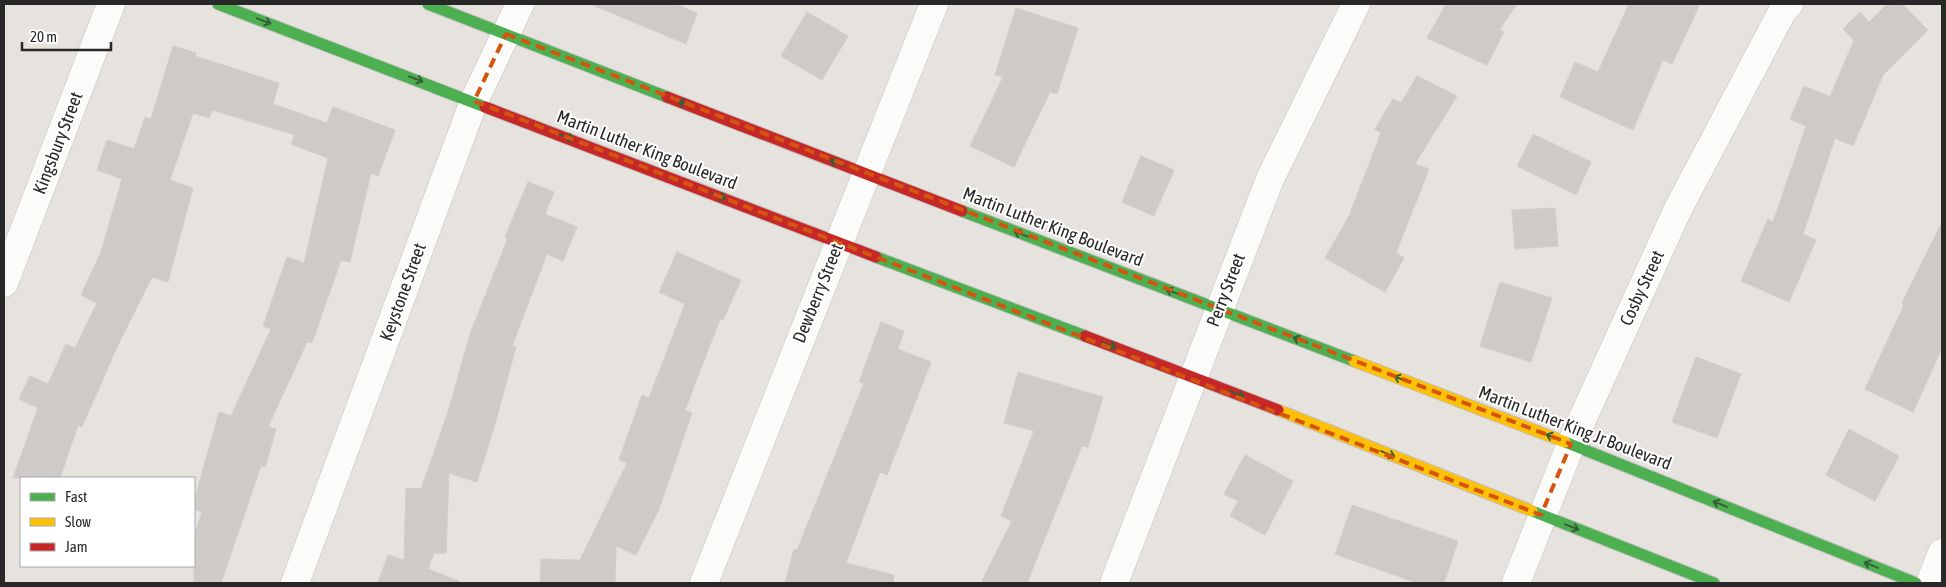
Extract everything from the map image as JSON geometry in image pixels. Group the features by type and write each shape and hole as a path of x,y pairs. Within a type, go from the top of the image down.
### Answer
{"main road":[{"name":"Martin Luther King Boulevard","path":"218,4 1192,376"},
{"name":"Martin Luther King Boulevard","path":"428,4 867,175 1219,309"},
{"name":"Martin Luther King Jr Boulevard","path":"1219,309 1570,444 1916,583"},
{"path":"1192,376 1714,583"}],"street":[{"name":"Kingsbury Street","path":"4,283 111,4"},
{"name":"Keystone Street","path":"295,583 474,101 520,4"},
{"name":"Dewberry Street","path":"704,583 934,4"},
{"name":"Perry Street","path":"1114,583 1192,376 1270,179 1356,4"},
{"name":"Cosby Street","path":"1516,583 1570,444 1678,209 1782,12 1789,4"},
{"path":"1930,583 1942,553"}],"highlighted area":[{"path":"506,34 1571,444 1541,515 474,101"}],"building":[{"path":"590,4 675,4 697,13 686,44"},
{"path":"1446,4 1517,4 1499,30 1504,32 1487,65 1427,38"},
{"path":"1629,4 1700,4 1672,64 1663,60 1633,130 1560,97 1575,62 1598,72"},
{"path":"1887,4 1902,4 1928,30 1883,75 1853,146 1835,138 1803,234 1816,240 1789,302 1741,281 1768,219 1773,222 1806,126 1790,119 1804,86 1830,97 1854,40 1843,29 1860,12 1869,22"},
{"path":"1016,8 1078,28 1057,94 1050,92 1014,167 970,146 1003,77 995,75"},
{"path":"807,12 848,36 822,80 781,56"},
{"path":"173,46 196,53 195,56 279,83 273,104 327,123 333,107 395,130 378,176 371,173 350,262 341,260 312,343 307,342 268,427 276,429 265,467 261,466 221,583 194,583 195,533 202,512 195,509 195,498 219,412 231,416 271,329 263,326 287,257 304,263 328,158 291,144 295,135 212,110 209,118 193,113 170,180 193,188 168,282 152,277 117,347 82,427 78,425 60,477 13,478 38,408 19,399 30,376 48,384 66,344 75,348 97,303 81,295 101,252 122,179 97,170 107,140 134,149 145,117 151,119"},
{"path":"1417,76 1457,96 1415,164 1429,169 1396,253 1404,258 1385,292 1325,258 1349,216 1381,133 1375,129 1393,99 1401,103"},
{"path":"1533,134 1591,162 1576,195 1517,166"},
{"path":"1141,156 1174,170 1154,216 1122,202"},
{"path":"528,182 554,192 545,214 577,227 563,261 547,254 512,346 516,347 477,482 449,473 446,553 434,553 428,569 459,581 458,583 378,583 388,555 404,560 406,488 421,489 449,409 470,334 508,238 505,237"},
{"path":"1555,208 1558,246 1515,249 1512,210"},
{"path":"1942,222 1942,348 1913,412 1865,389 1904,305 1902,303"},
{"path":"677,252 741,280 723,320 720,319 685,410 692,413 659,509 636,555 616,546 615,583 540,583 541,559 580,560 627,463 619,460 642,395 649,398 685,304 659,292"},
{"path":"1500,282 1552,298 1531,362 1480,346"},
{"path":"881,322 904,331 898,349 931,362 887,475 880,472 846,563 894,575 893,583 785,583 794,549 797,550 864,383 859,382"},
{"path":"1696,357 1741,374 1717,438 1672,422"},
{"path":"1018,372 1103,397 1088,447 1082,446 1027,583 981,583 1012,521 1001,516 1034,431 1004,423"},
{"path":"1849,429 1899,456 1875,501 1826,475"},
{"path":"1245,455 1293,481 1265,535 1230,516 1238,501 1224,494"},
{"path":"1352,505 1458,541 1444,583 1417,583 1335,554"}],"traffic: fast":[{"path":"218,4 485,107"},
{"path":"428,4 667,97"},
{"path":"962,211 1354,361"},
{"path":"876,257 1085,336"},
{"path":"1565,442 1916,583"},
{"path":"1532,511 1714,583"}],"traffic: slow":[{"path":"1354,361 1565,442"},
{"path":"1278,410 1532,511"}],"traffic: jam":[{"path":"667,97 962,211"},
{"path":"485,107 876,257"},
{"path":"1085,336 1278,410"}]}
